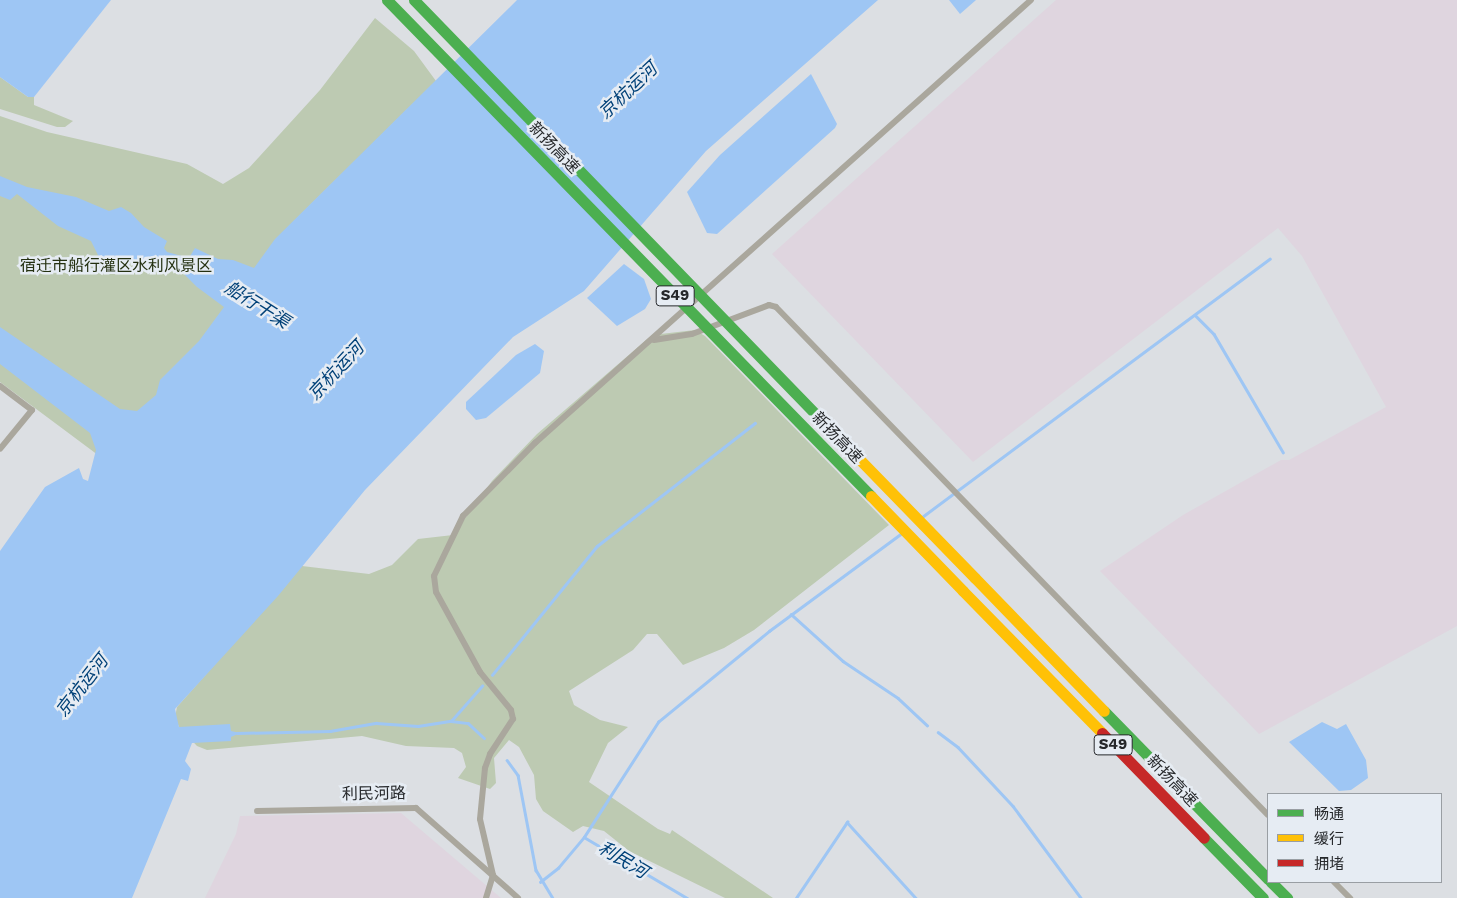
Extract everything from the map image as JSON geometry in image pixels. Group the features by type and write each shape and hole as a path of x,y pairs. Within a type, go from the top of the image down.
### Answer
{"highway":[{"name":"新扬高速","path":"388,0 1263,898"},
{"name":"新扬高速","path":"414,0 1267,878"},
{"path":"1272,883 1287,898"}],"street":[{"path":"486,898 493,876 480,819 482,792 490,754 513,719 511,710 480,672 436,592 434,576 454,530 470,506 535,443 654,340 1032,0"},
{"path":"654,340 692,334 768,305 776,307 938,478 1267,814"},
{"path":"0,386 32,410 1,447"},
{"name":"利民河路","path":"257,811 410,806 422,811 518,898"},
{"path":"1335,883 1350,898"}],"shaded area":[{"path":"1056,0 1457,0 1457,626 1259,734 1100,571 1183,515 1281,460 1289,460 1386,407 1302,256 1278,228 973,462 772,254"},
{"path":"401,813 501,898 205,898 236,834 240,816"}],"green space":[{"name":"宿迁市船行灌区水利风景区","path":"375,18 414,51 436,81 293,222 110,464 0,382 0,116 47,132 187,164 223,184 249,168 320,90"},
{"path":"0,77 28,97 34,97 34,105 73,121 65,127 57,127 0,109"},
{"path":"695,330 705,336 889,525 754,630 724,648 683,665 657,634 647,634 633,650 569,691 574,705 600,720 628,727 608,743 589,782 658,829 670,834 672,830 773,898 725,898 629,851 604,831 583,826 573,832 543,811 536,799 534,775 519,747 509,740 494,758 496,783 490,789 458,778 466,767 462,753 454,748 406,746 362,736 207,750 197,746 179,727 175,717 177,707 302,566 369,574 392,565 418,539 453,535 492,481 537,434 652,335"}],"water":[{"path":"0,0 111,0 34,97 28,97 0,77"},
{"path":"517,0 878,0 706,151 584,291 513,337 365,490 278,596 175,709 179,727 230,724 231,731 240,733 231,737 231,741 192,743 185,761 191,769 188,781 181,779 132,898 0,898 0,551 45,487 79,468 83,479 88,481 96,450 90,433 0,364 0,327 120,409 137,411 156,395 160,380 199,341 224,307 197,287 183,273 185,269 163,259 154,267 123,256 108,259 99,257 91,241 58,226 17,194 10,200 0,196 0,176 27,187 76,197 109,211 121,207 131,213 144,227 167,241 164,248 167,252 189,258 195,248 218,259 233,260 254,268 275,239"},
{"path":"949,0 976,0 960,14"},
{"path":"811,74 837,124 835,128 717,234 707,233 687,192 720,155"},
{"path":"624,264 644,279 651,299 645,309 617,326 587,298"},
{"path":"535,344 544,351 540,373 486,418 476,420 466,409 466,402 516,355"},
{"path":"1322,722 1337,729 1346,724 1366,760 1368,778 1351,790 1339,791 1289,742"}],"waterway":[{"path":"922,517 1270,259"},
{"path":"1195,315 1214,334 1283,452"},
{"path":"492,675 597,546 755,423"},
{"path":"540,882 558,868 584,837 658,722 769,631 902,533"},
{"path":"791,614 843,661 898,698 927,725"},
{"path":"451,721 482,686"},
{"path":"237,733 330,731 376,723 418,726 451,721 468,723 484,738"},
{"path":"938,732 958,747 1013,806 1081,898"},
{"path":"507,760 518,775 536,870 553,898"},
{"path":"796,898 847,822 916,898"},
{"name":"利民河","path":"584,837 687,898"}],"traffic: fast":[{"path":"387,0 871,496"},
{"path":"414,0 831,430"},
{"path":"1104,711 1267,878"},
{"path":"1204,838 1263,898"},
{"path":"1272,883 1287,898"}],"traffic: slow":[{"path":"831,430 975,578"},
{"path":"871,496 963,591"},
{"path":"975,578 1104,711"},
{"path":"963,591 1102,733"}],"traffic: jam":[{"path":"1102,733 1204,838"}],"water label":[{"name":"京杭运河","path":"628,91"},
{"name":"船行干渠","path":"257,305"},
{"name":"京杭运河","path":"336,371"},
{"name":"京杭运河","path":"82,686"}]}
